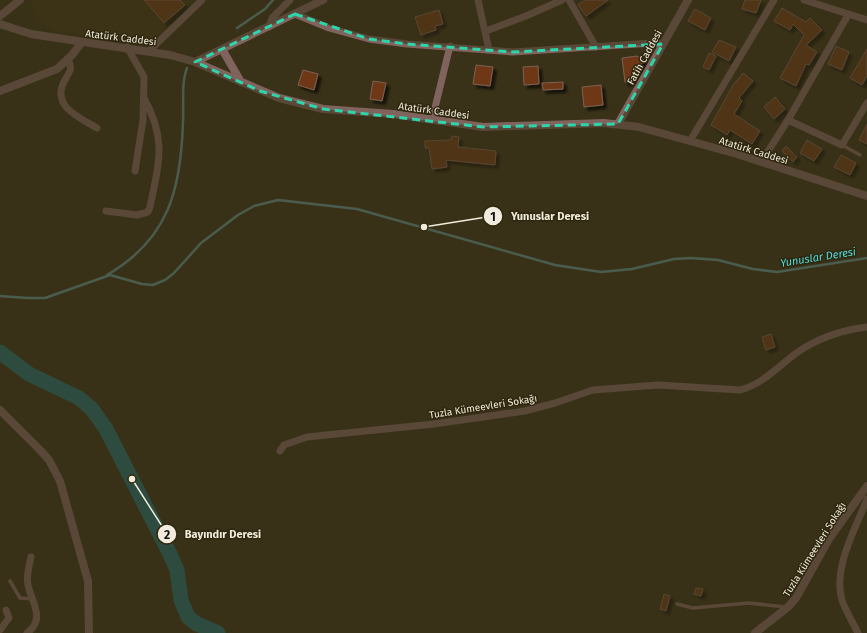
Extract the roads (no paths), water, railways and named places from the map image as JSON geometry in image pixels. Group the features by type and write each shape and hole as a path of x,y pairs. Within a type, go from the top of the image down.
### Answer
{"street":[{"path":"0,16 20,0"},
{"path":"149,51 202,0"},
{"path":"269,27 272,18 290,0"},
{"path":"195,62 323,0"},
{"path":"478,0 490,50"},
{"path":"486,30 526,16 562,0"},
{"path":"569,0 596,47"},
{"name":"Fatih Caddesi","path":"618,124 688,0"},
{"path":"690,141 774,0"},
{"path":"804,0 867,20"},
{"path":"295,14 329,28 369,39 490,50 527,52 648,43 663,44"},
{"path":"761,162 788,120 848,15"},
{"name":"Atatürk Caddesi","path":"0,24 31,34 149,51 195,62 279,98 323,109 379,113 483,127 618,124 639,127 761,162 867,196"},
{"path":"0,91 57,68 68,59 82,42"},
{"path":"432,120 450,46"},
{"path":"127,48 144,77 143,120 135,171"},
{"path":"222,49 242,82"},
{"path":"68,59 71,68 61,87 60,98 66,107 74,114 97,128"},
{"path":"106,211 137,215 148,212 150,207 160,152 156,122 144,98"},
{"path":"788,120 842,145 867,103"},
{"name":"Tuzla Kümeevleri Sokağı","path":"280,451 284,445 307,437 434,424 525,412 593,390 658,385 740,390 749,388 796,353 826,336 867,327"},
{"path":"0,410 49,460 60,481 88,581 89,633"},
{"name":"Tuzla Kümeevleri Sokağı","path":"755,633 788,607 802,588 829,539 867,486"},
{"path":"858,633 842,602 841,587 847,546 867,499"},
{"path":"27,633 37,622 37,611 27,576 32,557"},
{"path":"0,630 9,618 6,610"}],"lane":[{"path":"842,145 860,155"},
{"path":"10,581 20,598 33,600"},
{"path":"677,604 693,608 749,603 788,607"}],"waterway":[{"path":"237,28 265,9 273,0"},
{"path":"107,275 128,261 145,245 158,228 168,210 179,169 182,146 183,87 187,68"},
{"name":"Yunuslar Deresi","path":"0,296 45,298 110,275 142,284 153,285 165,280 174,273 201,243 238,215 254,206 278,200 357,209 555,265 601,272 632,269 674,259 691,258 718,260 753,269 777,272 867,258"},
{"path":"0,352 29,374 79,398 92,409 106,429 170,554 177,570 181,600 188,617 197,624 218,633"}],"place":[{"name":"Yunuslar Deresi","path":"424,227"},
{"name":"Bayındır Deresi","path":"132,479"}]}
